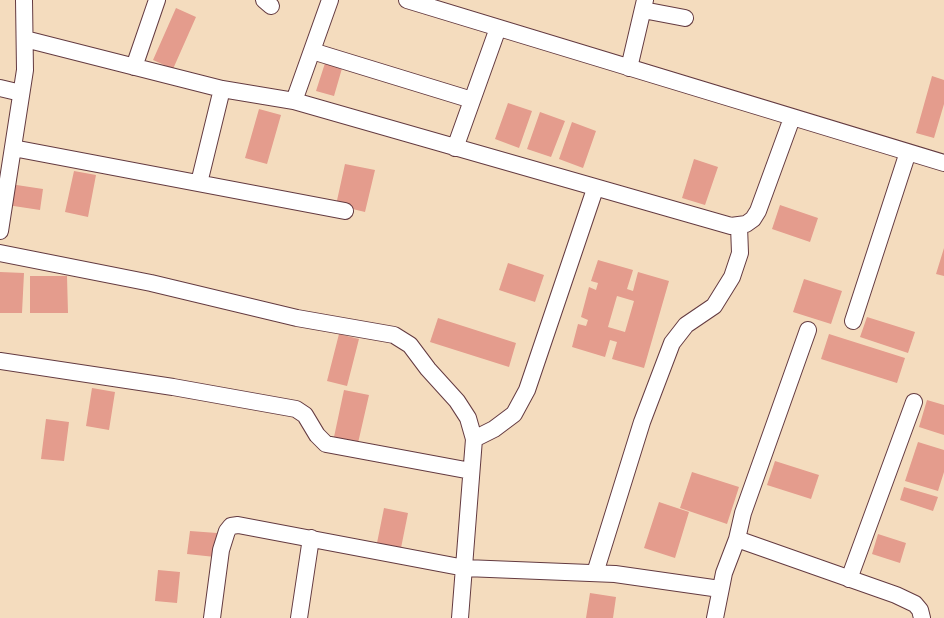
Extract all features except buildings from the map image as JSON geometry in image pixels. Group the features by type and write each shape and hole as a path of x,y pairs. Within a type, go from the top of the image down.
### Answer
{"street":[{"path":"0,230 25,70 24,0"},
{"path":"134,67 157,0"},
{"path":"294,100 330,0"},
{"path":"407,0 944,163"},
{"path":"629,68 644,5 685,18"},
{"path":"455,148 498,28"},
{"path":"25,39 222,89 294,100 595,189 731,226 746,224 753,220 758,211 792,118"},
{"path":"312,50 472,100"},
{"path":"0,88 21,94"},
{"path":"199,183 222,89"},
{"path":"13,148 345,211"},
{"path":"853,321 908,152"},
{"path":"474,439 494,429 514,414 527,390 595,189"},
{"path":"595,573 642,422 672,343 686,325 714,306 732,278 740,253 738,226"},
{"path":"0,253 151,283 297,318 394,335 410,345 428,370 457,401 468,418 474,439 460,618"},
{"path":"715,618 720,589 743,513 808,330"},
{"path":"0,361 173,387 296,409 305,415 317,435 326,444 471,471"},
{"path":"849,579 914,402"},
{"path":"212,618 221,550 227,531 231,526 248,526 465,568 615,574 720,589"},
{"path":"299,618 311,538"},
{"path":"736,539 896,594 915,604 920,610 922,618"}]}
